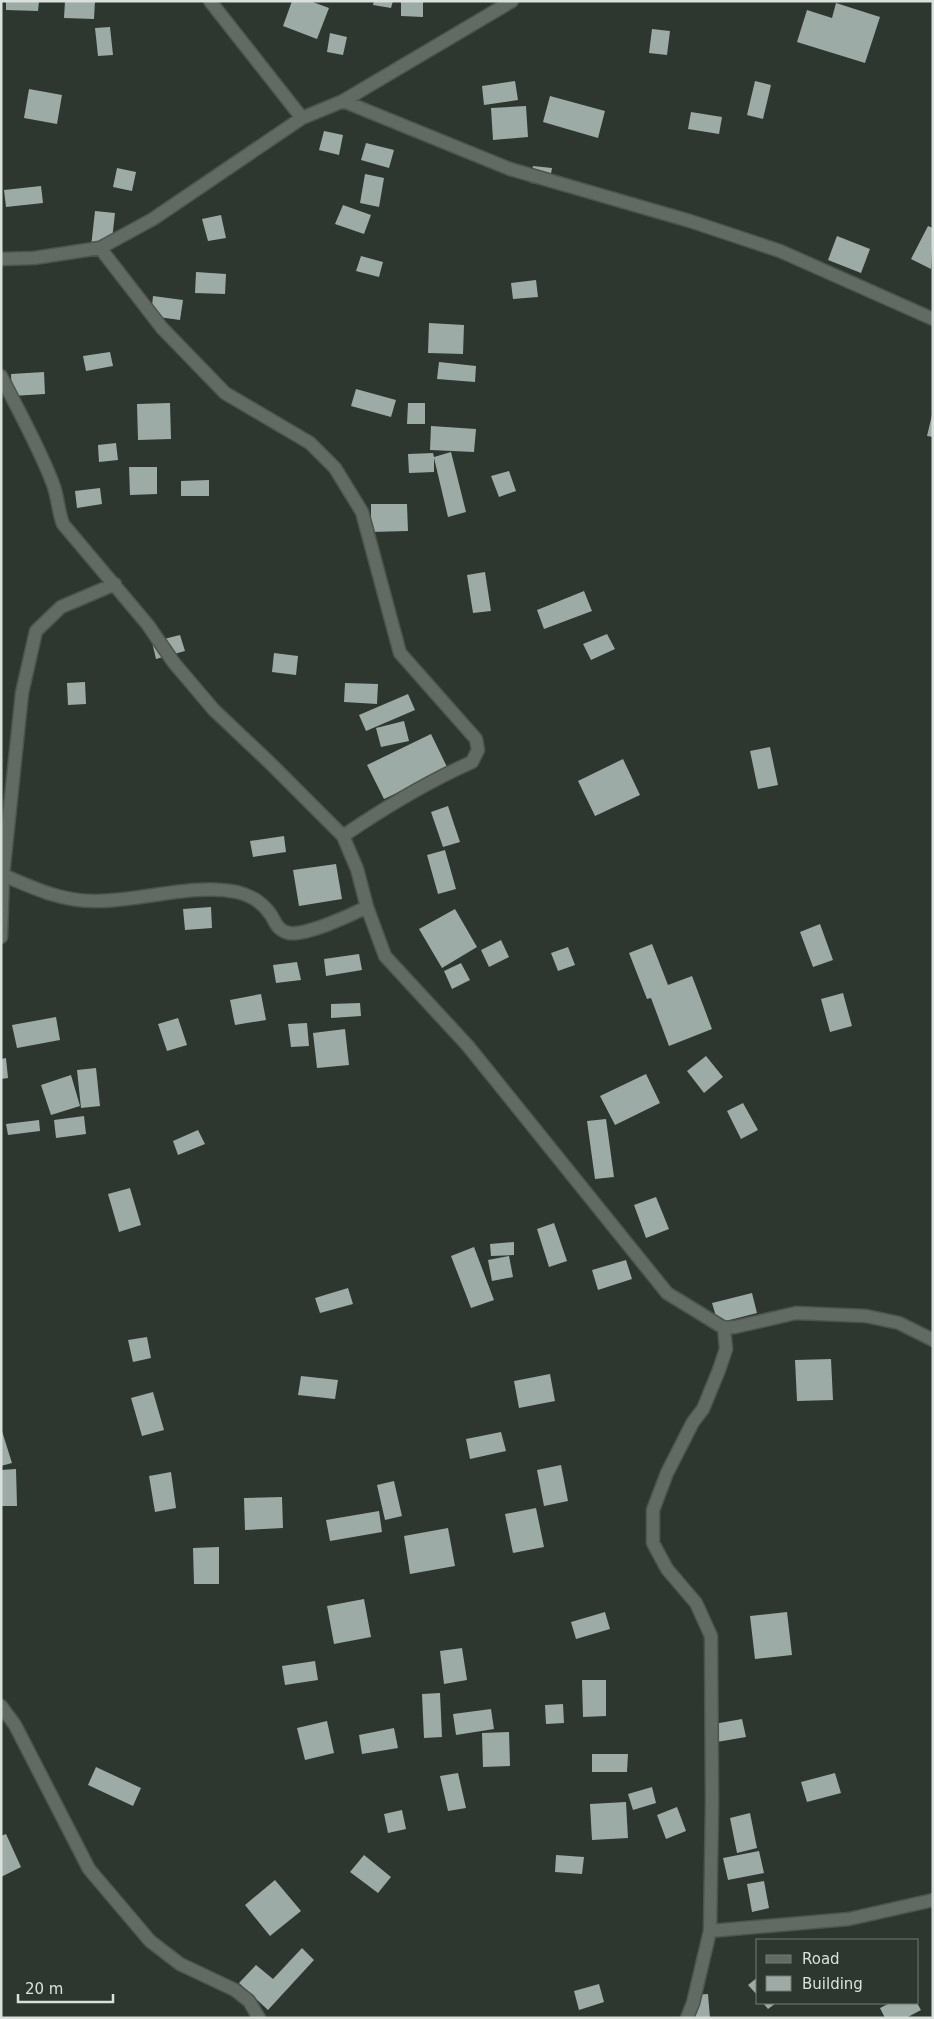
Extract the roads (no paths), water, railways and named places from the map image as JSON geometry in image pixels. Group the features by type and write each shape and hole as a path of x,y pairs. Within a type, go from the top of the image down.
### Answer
{"street":[{"path":"210,1 302,118"},
{"path":"1,259 34,258 100,248 153,219 302,118 343,101 512,1"},
{"path":"343,101 510,169 690,221 780,251 933,319"},
{"path":"100,248 162,328 225,393 310,444 335,468 362,512 400,653 476,739 478,750 472,762 448,772 376,814 343,836"},
{"path":"1,376 53,484 58,498 58,512 63,524 115,584 148,625 174,663 214,710 343,836 357,869 367,907 385,956 468,1046 667,1293 724,1328 796,1313 866,1316 899,1324 933,1340"},
{"path":"1,937 3,875 22,693 36,631 61,607 115,584"},
{"path":"3,875 43,892 66,899 97,902 207,890 236,892 252,897 270,914 277,928 289,933 333,922 367,907"},
{"path":"687,2018 693,2004 710,1931 712,1804 711,1636 696,1603 666,1570 653,1543 653,1510 666,1473 693,1422 703,1409 719,1370 726,1348 724,1328"},
{"path":"1,1706 15,1725 88,1869 150,1941 180,1964 235,1990 249,2001 259,2018"},
{"path":"710,1931 849,1919 933,1900"}]}
